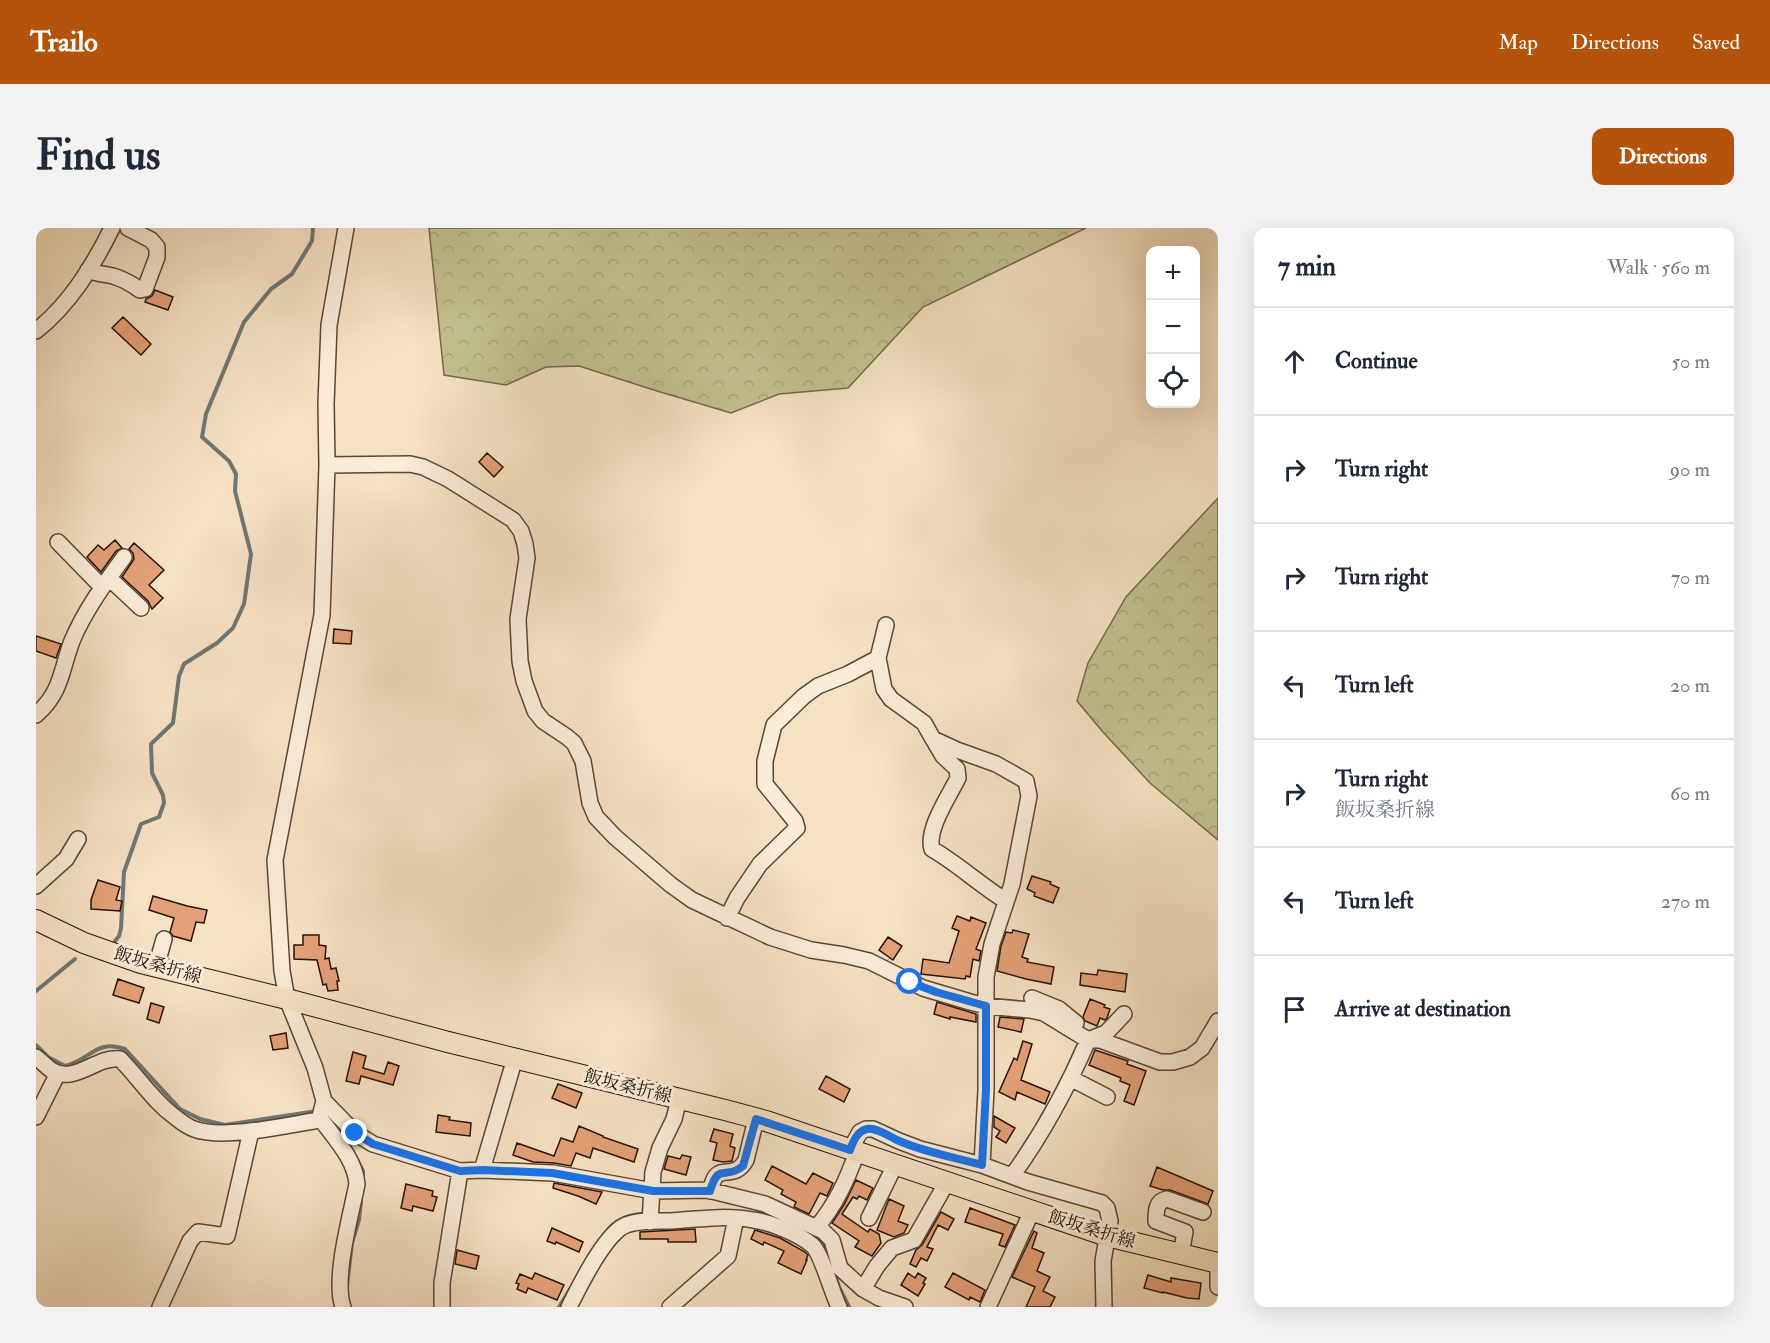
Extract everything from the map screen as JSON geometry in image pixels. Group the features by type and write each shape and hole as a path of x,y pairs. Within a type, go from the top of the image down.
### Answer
{"main road":[{"name":"飯坂桑折線","path":"36,920 84,943 156,967 756,1119 1107,1236 1218,1263"}],"street":[{"path":"36,331 62,307 98,256 112,228"},
{"path":"88,270 130,282 140,290 145,289 157,257 157,247 151,240 128,228"},
{"path":"343,1307 339,1293 340,1270 357,1184 356,1172 323,1122 315,1068 287,999 282,971 275,860 322,615 329,325 346,228"},
{"path":"327,465 410,464 423,467 448,479 513,520 521,531 527,558 518,619 520,662 535,711 543,721 574,743 583,761 592,811 603,826 671,885 692,900 770,937 811,950 868,961 923,988 986,1006 1044,1013 1088,1040 1100,1040 1160,1062 1173,1062 1190,1057 1202,1048 1218,1021"},
{"path":"58,542 105,582 141,608"},
{"path":"36,715 45,708 59,685 72,640 105,582 124,557"},
{"path":"886,625 878,657 884,689 891,699 924,723 943,756 957,769 958,778 932,830 930,842 932,849 1006,901"},
{"path":"727,918 760,864 797,828 795,821 765,784 765,761 774,725 804,696 818,686 848,674 878,657"},
{"path":"933,739 996,764 1026,781 1029,796 1012,884 992,944 986,977 986,1090 982,1165"},
{"path":"36,886 66,859 78,839"},
{"path":"156,967 164,939"},
{"path":"1032,998 1059,1009 1081,1028 1088,1040"},
{"path":"1012,1176 1034,1145 1071,1079 1088,1040 1106,1033 1124,1014"},
{"path":"36,1057 51,1070 63,1075 113,1059 120,1059 156,1100 174,1117 195,1130 221,1133 251,1131 322,1111 373,1144 460,1171 552,1173 653,1191 710,1191 765,1204 818,1236"},
{"path":"483,1170 515,1058"},
{"path":"36,1117 58,1073"},
{"path":"1071,1079 1107,1097"},
{"path":"650,1215 653,1172 680,1099"},
{"path":"710,1191 718,1174 737,1171 743,1166 756,1119"},
{"path":"838,1307 819,1252 818,1236 841,1192 860,1132 866,1129 873,1129 920,1149 982,1165 1059,1192 1102,1203 1110,1215 1103,1261 1104,1307"},
{"path":"160,1307 190,1241 198,1232 227,1236 251,1131"},
{"path":"869,1218 895,1165"},
{"path":"442,1307 442,1283 460,1171"},
{"path":"863,1289 877,1266 892,1248 914,1240 947,1182"},
{"path":"1181,1254 1185,1232 1156,1221 1156,1209 1159,1203 1167,1199 1203,1212"},
{"path":"988,1307 1032,1211"},
{"path":"570,1307 600,1253 615,1232 650,1215 736,1218 764,1222 832,1240 840,1268 863,1289 879,1298 905,1307"},
{"path":"670,1307 728,1256 736,1218"},
{"path":"1218,1271 1218,1287"}],"green space":[{"path":"429,228 1086,228 923,307 848,388 779,394 731,413 579,366 546,367 506,385 444,375"},
{"path":"1218,498 1218,840 1150,783 1077,701 1088,663 1126,597"}],"building":[{"path":"155,290 173,297 168,310 145,302"},
{"path":"123,317 151,344 141,355 112,328"},
{"path":"487,453 503,467 494,477 479,462"},
{"path":"115,540 122,548 116,551 101,572 87,557 98,545 104,550"},
{"path":"134,543 164,570 149,585 163,598 152,609 148,601 122,577 134,559 129,549"},
{"path":"334,629 352,631 351,644 333,643"},
{"path":"36,636 61,644 56,658 36,651"},
{"path":"1032,876 1051,882 1050,884 1059,888 1053,903 1034,896 1035,893 1027,889"},
{"path":"98,880 120,887 116,900 122,901 120,911 91,909 91,900"},
{"path":"153,896 207,910 204,923 196,922 191,941 173,936 170,932 174,918 149,910"},
{"path":"957,916 970,921 971,917 986,923 976,949 981,951 979,961 973,959 970,977 966,976 965,979 921,974 923,959 949,963 959,931 952,928"},
{"path":"1013,930 1029,934 1022,957 1028,959 1027,962 1054,967 1051,984 997,971 1006,932 1012,933"},
{"path":"303,935 319,935 319,945 326,946 325,959 329,958 331,969 336,968 339,981 337,981 338,990 328,991 326,984 323,985 317,960 294,959 294,945 303,945"},
{"path":"888,937 902,946 893,960 879,950"},
{"path":"1098,970 1127,974 1125,992 1080,985 1081,973 1097,975"},
{"path":"118,979 144,988 139,1003 113,995"},
{"path":"1090,999 1110,1009 1107,1018 1105,1020 1100,1018 1097,1026 1085,1021 1083,1017"},
{"path":"937,1002 976,1014 976,1022 950,1017 950,1019 934,1014"},
{"path":"151,1003 164,1007 159,1023 147,1019"},
{"path":"1000,1017 1024,1019 1021,1032 998,1027"},
{"path":"286,1033 288,1048 273,1050 270,1036"},
{"path":"1023,1041 1032,1044 1021,1080 1050,1092 1045,1104 1017,1092 1015,1100 999,1092 1014,1058 1017,1060"},
{"path":"1095,1050 1128,1061 1127,1064 1146,1071 1134,1105 1124,1101 1130,1085 1120,1081 1121,1078 1089,1065"},
{"path":"353,1052 366,1056 363,1068 384,1074 388,1062 399,1066 393,1085 361,1076 359,1084 346,1081"},
{"path":"826,1076 850,1089 844,1102 819,1089"},
{"path":"558,1084 582,1093 576,1108 552,1098"},
{"path":"438,1115 450,1117 449,1120 471,1123 470,1136 436,1132"},
{"path":"994,1116 1015,1128 1006,1143 996,1137 1000,1131 994,1127"},
{"path":"579,1126 638,1149 634,1162 593,1148 590,1158 576,1153 571,1166 533,1162 513,1155 517,1143 554,1156 561,1138 573,1142"},
{"path":"714,1129 733,1134 730,1146 735,1148 732,1161 713,1160 717,1143 710,1141"},
{"path":"682,1155 691,1157 686,1175 664,1169 668,1156 680,1159"},
{"path":"772,1166 806,1184 813,1173 833,1183 827,1196 820,1193 809,1214 794,1207 796,1202 781,1194 783,1190 765,1180"},
{"path":"1157,1167 1213,1191 1208,1204 1170,1190 1150,1186"},
{"path":"856,1180 873,1188 867,1200 859,1196 857,1199 853,1197 842,1214 868,1232 870,1229 879,1234 881,1243 872,1256 855,1247 859,1241 832,1223"},
{"path":"554,1183 602,1192 596,1204 553,1188"},
{"path":"406,1184 433,1191 432,1196 437,1197 433,1211 413,1206 412,1211 401,1208"},
{"path":"889,1199 904,1206 898,1221 908,1225 904,1233 894,1237 877,1230"},
{"path":"970,1208 1015,1225 1005,1247 999,1245 1003,1234 965,1222"},
{"path":"941,1212 954,1219 948,1230 938,1225 927,1247 933,1249 927,1261 921,1258 916,1267 910,1264 916,1250 922,1245"},
{"path":"552,1228 583,1242 579,1252 556,1242 555,1244 547,1241"},
{"path":"695,1229 696,1242 640,1239 640,1232"},
{"path":"755,1230 780,1238 805,1252 808,1255 801,1274 778,1263 784,1251 751,1239"},
{"path":"1034,1231 1037,1233 1032,1248 1044,1253 1037,1271 1050,1277 1043,1291 1055,1297 1050,1307 1026,1307 1035,1287 1012,1277"},
{"path":"457,1250 479,1256 476,1269 455,1264"},
{"path":"535,1273 564,1285 557,1300 528,1288 526,1293 517,1289 519,1284 516,1283 520,1274 532,1279"},
{"path":"908,1273 915,1278 918,1273 926,1278 918,1296 901,1285"},
{"path":"953,1273 985,1290 980,1302 970,1297 969,1300 945,1287"},
{"path":"1148,1275 1171,1282 1171,1278 1201,1283 1199,1299 1144,1288"}],"waterway":[{"path":"115,941 121,928 124,872 141,824 159,817 164,803 163,795 152,773 151,744 173,723 179,676 184,664 217,643 233,628 244,604 251,554 235,491 236,474 229,461 202,437 206,414 244,322 271,289 292,274 312,241 313,228"},
{"path":"36,991 75,959"},
{"path":"36,1045 48,1057 65,1066 100,1048 125,1049 180,1109 200,1119 225,1125 317,1111"},
{"path":"355,1156 363,1171 363,1180"},
{"path":"347,1286 352,1243 359,1220 361,1202"},
{"path":"605,1234 612,1225 622,1219 644,1214"},
{"path":"804,1231 820,1240 829,1256"},
{"path":"833,1269 849,1307"},
{"path":"559,1307 572,1286"}],"route":[{"path":"355,1133 373,1144 460,1171 552,1173 653,1191 710,1191 718,1174 737,1171 743,1166 756,1119 850,1150 860,1132 873,1129 920,1149 982,1165 986,1090 986,1006 923,988 910,982"}]}
